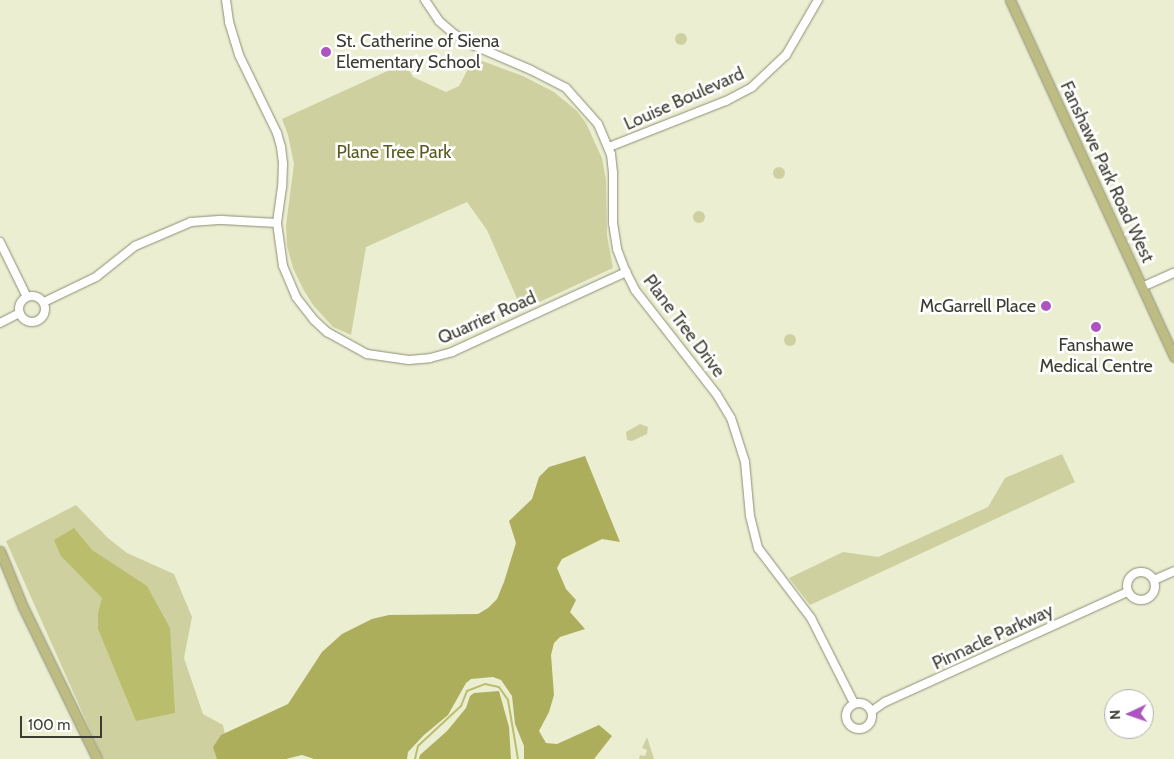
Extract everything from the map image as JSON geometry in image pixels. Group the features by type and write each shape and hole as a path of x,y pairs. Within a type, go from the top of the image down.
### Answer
{"main road":[{"name":"Fanshawe Park Road West","path":"1010,0 1174,357"},
{"path":"0,551 5,564 12,571 40,632 41,641 97,759"}],"street":[{"name":"Quarrier Road","path":"226,0 229,22 239,55 277,133 281,147 284,164 277,223 280,257 289,285 309,314 327,332 367,354 409,360 430,358 452,352 626,272"},
{"name":"Plane Tree Drive","path":"425,0 439,21 454,34 475,46 532,70 566,88 598,124 609,147 613,173 614,223 617,249 626,272 636,290 717,395 731,418 746,462 750,516 758,548 811,618 825,642 854,703"},
{"name":"Louise Boulevard","path":"609,147 726,101 752,87 786,55 818,0"},
{"path":"44,302 96,276 134,246 191,222 222,220 277,223"},
{"path":"0,242 27,297"},
{"path":"1142,287 1174,274"},
{"path":"37,296 44,302 45,312 39,320 26,320 20,314 20,304 27,297 37,296"},
{"path":"0,323 20,314"},
{"path":"1154,580 1174,570"},
{"path":"1136,572 1146,572 1154,580 1154,591 1147,598 1136,599 1128,592 1127,582 1136,572"},
{"name":"Pinnacle Parkway","path":"872,711 885,702 1128,592"},
{"path":"854,703 866,705 872,711 872,719 868,726 860,729 852,728 845,717 848,709 854,703"}],"green space":[{"path":"679,33 683,33 687,39 683,45 679,45 675,41 675,37"},
{"name":"Plane Tree Park","path":"474,58 523,76 554,92 577,111 586,123 602,158 606,180 607,235 613,268 522,310 487,230 467,202 366,247 351,335 333,327 313,305 303,289 293,268 287,246 286,225 294,164 288,135 282,119 405,63 413,77 446,92 459,86"},
{"path":"781,167 784,168 784,178 777,179 774,178 773,171 774,168"},
{"path":"697,211 701,211 705,217 701,223 697,223 693,219 693,215"},
{"path":"788,334 792,334 796,340 792,346 788,346 784,342 784,338"},
{"path":"640,424 648,427 647,434 632,441 627,440 626,432"},
{"path":"1062,454 1075,482 810,605 789,578 843,552 878,557 988,507 1005,478"},
{"path":"76,505 108,538 127,553 174,574 192,617 184,658 203,714 223,725 230,759 103,759 6,541"},
{"path":"647,737 654,759 639,759 640,755 645,756 647,750 642,748"}],"shaded area":[{"path":"585,456 620,542 602,539 562,559 557,568 566,589 576,600 570,612 585,629 560,637 554,643 551,655 554,695 549,712 539,731 546,743 557,744 599,725 612,736 594,759 524,759 524,746 515,724 512,696 501,680 493,677 471,679 466,683 448,715 424,735 408,752 407,759 314,759 302,755 286,759 217,759 213,747 221,735 288,704 322,652 342,634 372,619 389,615 478,614 488,608 497,599 516,543 509,521 532,499 539,477 549,467"},
{"path":"74,528 92,550 147,586 170,628 175,713 136,721 98,629 98,613 102,598 61,556 54,540"},
{"path":"499,691 509,727 511,759 419,759 420,755 447,731 466,708 470,696 474,693"}],"waterway":[{"path":"415,759 418,746 461,706 467,691 485,684 499,687 508,700 518,759"}],"place":[{"name":"St. Catherine of Siena Elementary School","path":"326,52"},
{"name":"McGarrell Place","path":"1046,306"},
{"name":"Fanshawe Medical Centre","path":"1096,327"}]}
